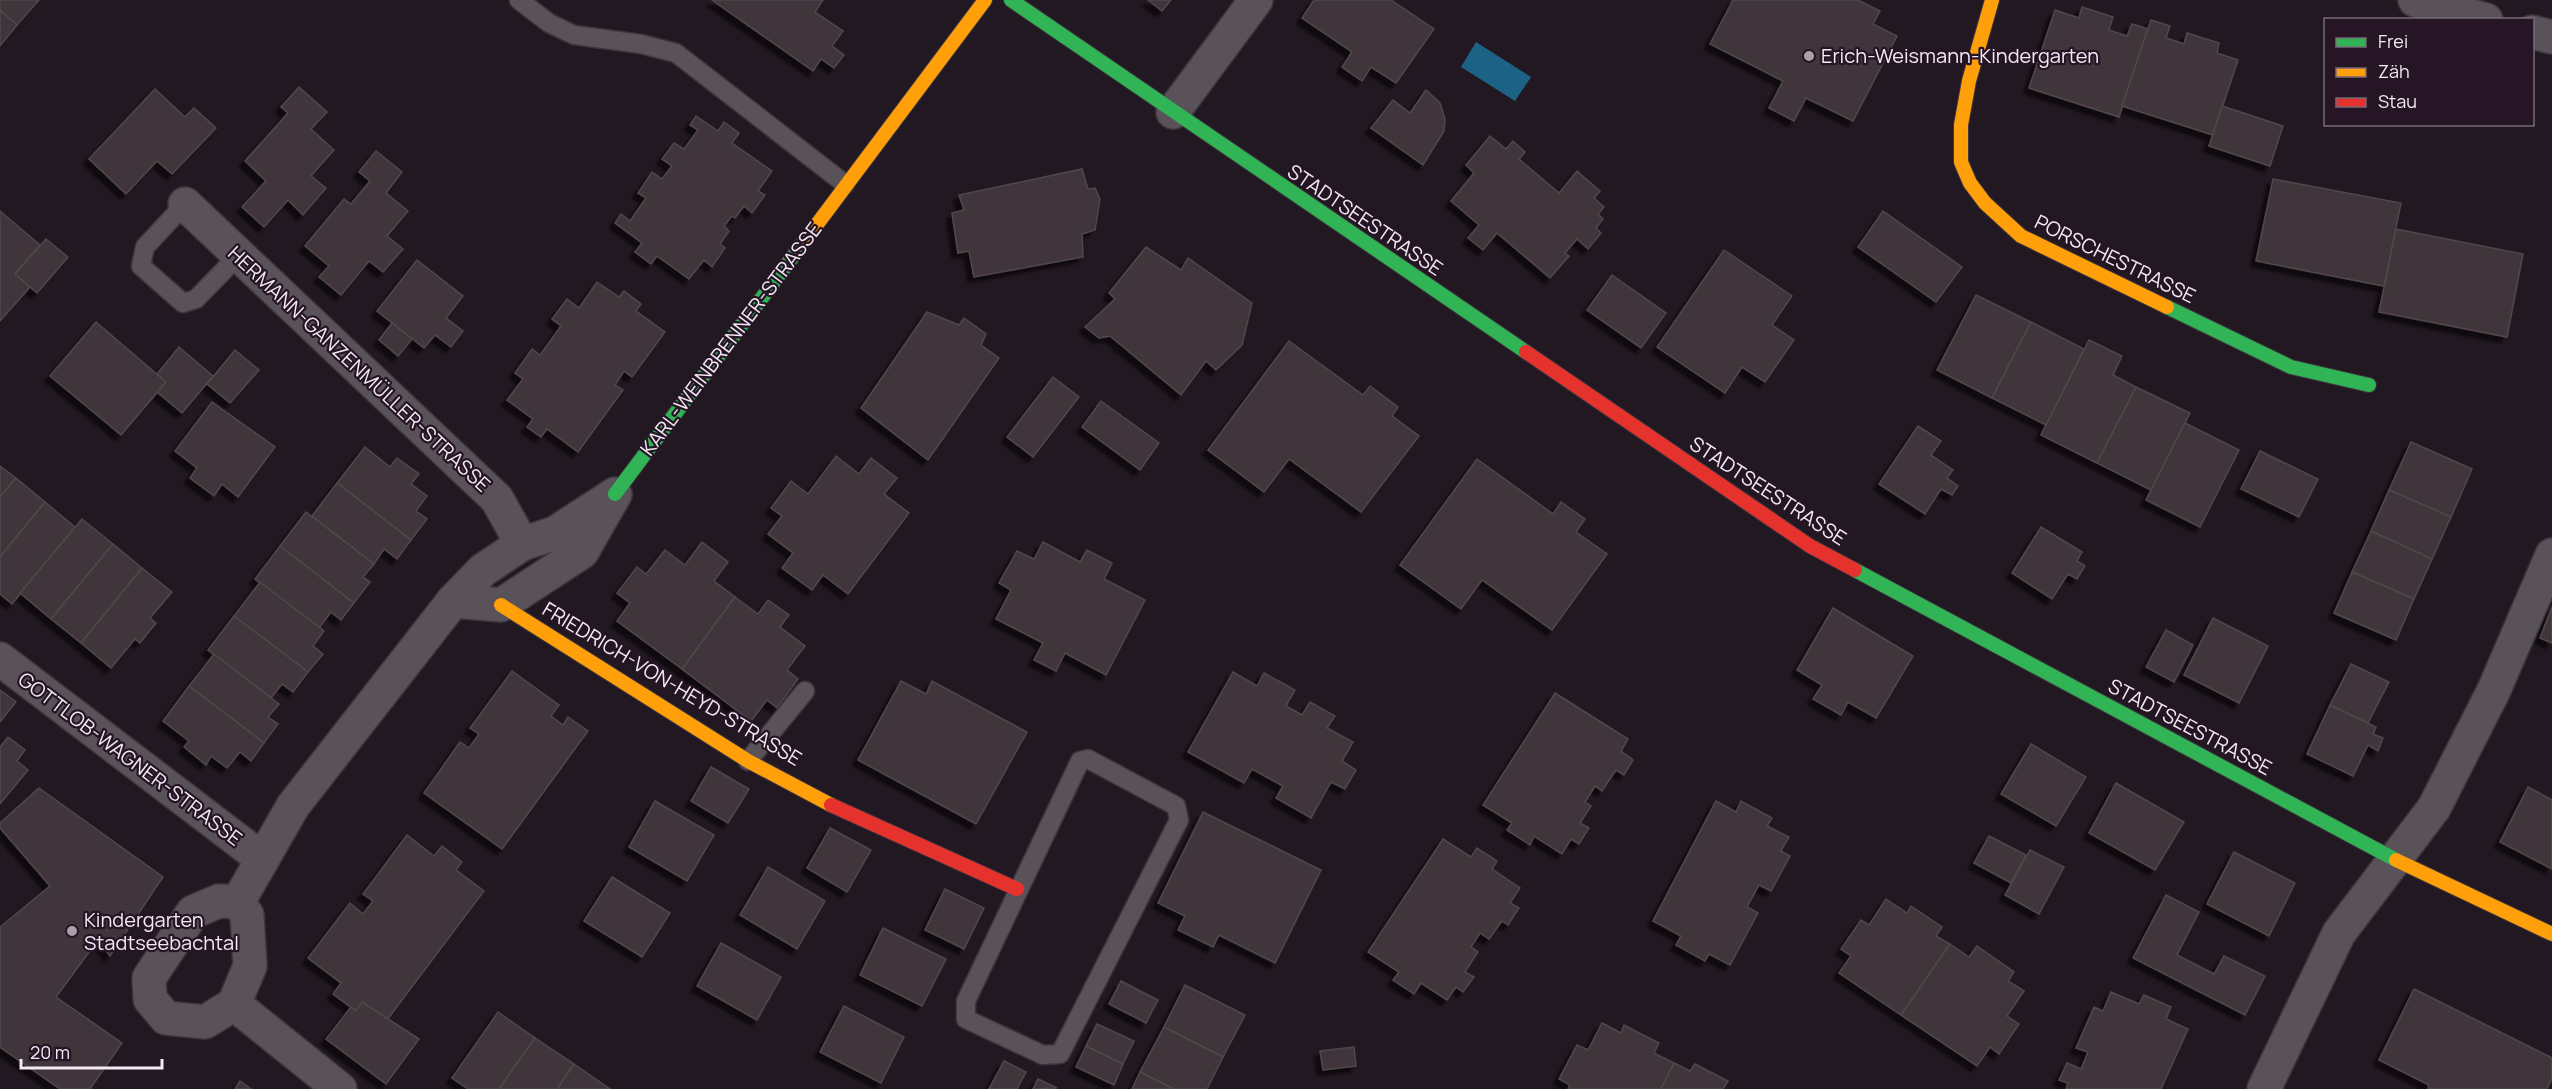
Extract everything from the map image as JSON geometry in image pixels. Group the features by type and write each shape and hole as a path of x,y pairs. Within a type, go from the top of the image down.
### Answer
{"street":[{"name":"KARL-WEINBRENNER-STRASSE","path":"501,605 582,552 615,494 732,342 845,183 985,0"},
{"name":"STADTSEESTRASSE","path":"1011,0 1810,546 2397,860 2552,934"},
{"path":"1173,112 1257,0"},
{"name":"PORSCHESTRASSE","path":"1992,0 1965,103 1960,140 1961,164 1985,204 2021,236 2291,367 2369,385"},
{"path":"2415,0 2479,18"},
{"path":"2534,32 2552,37"},
{"name":"HERMANN-GANZENMÜLLER-STRASSE","path":"184,204 497,499 522,544"},
{"name":"KARL-WEINBRENNER-STRASSE","path":"238,902 261,858 293,806 453,601 483,570 522,544 555,533 615,494"},
{"path":"2264,1089 2339,933 2397,860 2439,799 2494,690 2552,555"},
{"path":"453,601 501,605"},
{"name":"FRIEDRICH-VON-HEYD-STRASSE","path":"501,605 748,761 833,806 1017,890"},
{"name":"GOTTLOB-WAGNER-STRASSE","path":"0,659 261,858"},
{"path":"219,902 238,902 247,915 250,966 234,1004 205,1022 166,1018 150,999 149,978 193,912 219,902"},
{"path":"234,1004 340,1089"}],"lane":[{"path":"519,0 549,23 574,34 640,44 676,53 845,183"},
{"path":"184,204 145,247 141,266 183,303 196,299 238,256"},
{"path":"748,761 805,691"},
{"path":"1088,759 1176,806 1179,820 1060,1054 1043,1055 966,1019 966,1001 1017,890 1080,761 1088,759"}],"water":[{"path":"1476,42 1531,77 1515,101 1461,67"}],"building":[{"path":"0,0 39,0 17,25 0,10"},
{"path":"712,0 823,0 815,12 843,31 832,46 844,55 834,68 821,59 813,71"},
{"path":"1148,0 1171,0 1162,11"},
{"path":"1314,0 1391,0 1434,29 1396,83 1371,67 1362,81 1342,67 1352,52 1302,18"},
{"path":"1733,0 1858,0 1880,11 1873,24 1897,36 1853,121 1806,98 1794,121 1769,108 1783,81 1710,44"},
{"path":"2082,7 2113,17 2109,30 2127,36 2132,24 2148,29 2119,117 2029,88 2055,10 2079,18"},
{"path":"0,10 17,25 0,46"},
{"path":"2151,20 2170,26 2166,38 2184,44 2187,33 2219,43 2217,53 2238,60 2213,135 2122,106"},
{"path":"299,87 327,112 311,129 334,150 311,176 326,188 303,215 288,200 264,227 242,207 266,181 245,161 288,113 281,107"},
{"path":"155,89 185,117 194,108 216,128 172,174 157,161 126,194 89,159"},
{"path":"1426,90 1440,103 1445,119 1444,131 1423,165 1371,128 1393,100 1410,113"},
{"path":"2222,106 2283,126 2270,166 2209,146"},
{"path":"696,116 718,131 724,122 739,133 732,143 772,171 758,191 765,195 752,213 744,206 735,218 732,216 724,226 729,231 720,244 725,248 712,267 704,260 689,279 657,256 651,264 635,252 642,243 615,223 621,214 630,221 646,198 638,193 652,172 662,179 672,166 662,159 674,143 684,149 698,130 690,125"},
{"path":"1490,136 1506,149 1513,141 1525,152 1519,159 1559,193 1577,171 1600,191 1594,198 1604,207 1598,214 1603,219 1596,228 1601,233 1588,249 1577,239 1565,253 1569,256 1550,278 1497,233 1483,250 1468,238 1479,225 1451,201 1474,173 1466,165"},
{"path":"376,151 402,172 386,193 408,211 387,236 403,249 383,272 369,261 341,295 319,277 329,266 305,246 344,199 351,204 370,181 359,172"},
{"path":"1082,169 1088,189 1095,188 1100,199 1095,230 1082,234 1083,257 974,277 969,251 958,253 952,213 964,210 959,195"},
{"path":"2273,179 2401,203 2384,286 2256,261"},
{"path":"0,211 40,245 15,274 30,287 0,321"},
{"path":"1883,211 1962,267 1936,302 1858,247"},
{"path":"2396,229 2523,254 2507,337 2379,312"},
{"path":"46,239 68,257 37,293 15,274"},
{"path":"1146,247 1181,270 1188,258 1252,303 1242,345 1216,370 1206,361 1181,395 1110,336 1099,338 1085,327 1115,299 1109,293"},
{"path":"1724,250 1792,296 1772,325 1794,340 1765,382 1742,367 1725,393 1657,347"},
{"path":"417,260 463,296 446,318 463,331 451,347 435,335 424,348 377,311"},
{"path":"1612,275 1666,313 1641,348 1587,310"},
{"path":"597,282 619,297 624,291 641,304 636,311 665,332 632,377 624,371 615,385 623,390 578,452 547,429 541,437 527,427 533,419 507,400 523,379 515,373 532,349 540,355 561,326 552,319 567,299 579,308"},
{"path":"1976,295 2031,322 1992,398 1937,370"},
{"path":"927,312 959,325 964,318 986,334 981,345 999,358 928,460 861,408"},
{"path":"96,322 166,382 121,435 50,376"},
{"path":"2031,322 2084,349 2046,425 1992,398"},
{"path":"392,323 412,339 398,356 379,340"},
{"path":"2089,340 2122,356 2113,375 2136,387 2097,463 2041,435"},
{"path":"1289,341 1363,395 1370,386 1398,407 1392,416 1419,436 1361,512 1289,459 1264,492 1208,450"},
{"path":"179,347 213,376 182,413 157,392 166,382 157,374"},
{"path":"235,350 259,370 230,403 207,384"},
{"path":"1053,377 1079,397 1033,457 1007,437"},
{"path":"2136,387 2190,413 2151,490 2097,463"},
{"path":"1101,401 1159,443 1140,470 1082,427"},
{"path":"212,402 275,447 238,497 222,484 214,496 190,478 197,468 175,451"},
{"path":"2185,423 2239,450 2200,527 2146,500"},
{"path":"1918,426 1941,441 1931,455 1953,470 1947,478 1958,486 1952,495 1941,489 1925,514 1879,484"},
{"path":"2411,442 2472,469 2451,517 2389,490"},
{"path":"365,447 390,467 397,458 419,474 411,484 427,496 416,511 427,519 411,540 337,483"},
{"path":"2260,451 2318,479 2299,517 2241,489"},
{"path":"836,456 859,474 871,458 897,478 884,494 909,513 848,594 823,575 812,590 782,568 793,553 768,534 782,516 771,508 791,481 808,494"},
{"path":"1477,459 1553,514 1561,502 1585,519 1576,532 1607,554 1552,630 1482,580 1461,609 1400,565"},
{"path":"0,466 16,478 0,497"},
{"path":"16,478 45,502 0,557 0,497"},
{"path":"337,483 411,540 397,559 384,549 374,564 312,516"},
{"path":"2389,490 2451,517 2432,559 2371,531"},
{"path":"45,502 75,527 12,604 0,594 0,557"},
{"path":"306,512 374,564 363,577 370,582 354,603 280,546"},
{"path":"82,519 113,544 51,619 20,593"},
{"path":"2041,527 2082,552 2077,561 2085,566 2077,579 2068,574 2052,599 2012,573"},
{"path":"2371,531 2432,559 2414,599 2352,572"},
{"path":"702,542 728,562 714,581 735,597 682,669 617,621 630,603 617,593 637,567 646,574 665,550 685,565"},
{"path":"1043,542 1080,562 1087,550 1112,563 1104,579 1145,600 1106,675 1065,653 1056,671 1034,660 1043,643 996,619 1011,590 999,583 1017,551 1034,559"},
{"path":"113,544 142,568 81,643 51,619"},
{"path":"280,546 354,603 341,620 331,612 319,628 255,579"},
{"path":"142,568 172,592 150,618 156,623 140,643 135,639 111,668 81,643"},
{"path":"2352,572 2414,599 2396,640 2334,613"},
{"path":"260,582 324,631 313,646 323,654 308,672 234,616"},
{"path":"735,597 758,614 768,600 789,615 780,627 805,646 787,670 798,679 777,708 767,700 751,721 682,669"},
{"path":"2552,607 2552,643 2540,638"},
{"path":"1833,608 1913,656 1876,718 1848,702 1841,715 1813,699 1822,685 1797,670"},
{"path":"234,616 308,672 293,692 282,684 271,698 208,650"},
{"path":"2213,618 2268,646 2239,703 2184,675"},
{"path":"2166,630 2193,645 2174,682 2146,667"},
{"path":"214,654 279,704 268,717 278,724 264,743 189,686"},
{"path":"2351,664 2389,682 2368,723 2330,705"},
{"path":"512,671 559,705 551,716 563,725 568,717 588,731 502,849 424,793 460,742 469,748 479,734 470,728"},
{"path":"1233,672 1257,686 1264,673 1295,690 1286,706 1302,715 1310,702 1335,716 1327,728 1353,742 1342,761 1356,770 1345,789 1331,782 1311,818 1276,798 1283,786 1252,769 1244,783 1188,752"},
{"path":"901,681 926,694 932,681 1027,732 976,824 858,760"},
{"path":"189,686 264,743 251,761 240,752 227,768 211,756 206,765 184,747 189,741 163,721"},
{"path":"0,690 16,702 0,722"},
{"path":"1555,693 1628,739 1621,751 1633,760 1624,775 1616,770 1602,791 1595,786 1585,802 1591,806 1580,823 1589,828 1579,844 1571,839 1562,854 1534,836 1530,845 1507,830 1512,823 1483,805"},
{"path":"2330,705 2376,727 2373,734 2383,738 2378,751 2368,745 2353,776 2307,754"},
{"path":"8,737 25,750 17,761 28,770 0,804 0,747"},
{"path":"2031,744 2086,777 2056,826 2001,794"},
{"path":"711,767 749,789 728,823 691,801"},
{"path":"2116,783 2184,822 2155,870 2089,833"},
{"path":"2528,787 2552,800 2552,869 2500,842"},
{"name":"Kindergarten Stadtseebachtal","path":"39,788 163,877 110,956 98,940 56,997 122,1043 90,1089 60,1089 0,1047 0,927 50,886 0,828 0,823"},
{"path":"655,801 714,835 687,881 629,847"},
{"path":"1716,801 1736,812 1741,801 1772,818 1767,826 1789,837 1781,851 1790,856 1771,891 1759,885 1747,907 1758,913 1730,965 1709,954 1705,961 1676,945 1681,936 1653,921"},
{"path":"1203,812 1321,870 1275,963 1219,935 1213,947 1178,930 1185,916 1158,903"},
{"path":"830,828 871,850 847,892 807,868"},
{"path":"407,835 434,856 442,846 462,862 456,870 484,891 387,1020 362,1002 356,1011 333,994 341,983 308,958 350,903 363,914 373,901 363,894"},
{"path":"1989,836 2026,855 2011,883 1974,863"},
{"path":"1443,839 1471,857 1477,848 1497,861 1492,869 1520,888 1510,903 1519,908 1508,925 1502,921 1489,939 1480,933 1471,947 1478,952 1465,972 1474,977 1463,992 1456,987 1447,1000 1421,983 1414,994 1393,980 1399,972 1368,952"},
{"path":"2030,850 2064,867 2039,914 2005,895"},
{"path":"2234,852 2295,883 2269,936 2207,904"},
{"path":"768,867 825,901 797,949 740,915"},
{"path":"612,877 670,913 642,957 584,921"},
{"path":"945,889 984,908 964,949 925,930"},
{"path":"2166,895 2199,912 2177,955 2214,974 2224,956 2265,976 2245,1015 2133,958"},
{"path":"1886,899 1907,913 1911,906 1942,927 1936,936 1950,944 1901,1015 1839,973 1851,956 1841,949 1861,920 1869,925"},
{"path":"883,928 946,959 922,1006 860,975"},
{"path":"721,943 781,977 757,1020 697,986"},
{"path":"1950,944 1969,957 1977,946 2014,972 2008,981 2024,991 2007,1016 2019,1024 1999,1054 1990,1047 1977,1066 1901,1015"},
{"path":"1121,981 1158,1000 1146,1023 1109,1004"},
{"path":"1185,985 1245,1015 1223,1057 1164,1027"},
{"path":"2414,989 2552,1058 2552,1078 2547,1089 2428,1089 2429,1085 2379,1060"},
{"path":"2111,992 2139,1004 2144,995 2171,1007 2166,1019 2188,1029 2161,1089 2066,1089 2068,1083 2059,1080 2067,1063 2081,1069 2088,1052 2076,1048 2094,1007 2103,1011"},
{"path":"362,1002 419,1039 386,1084 326,1039 351,1007 356,1011"},
{"path":"844,1006 904,1037 881,1083 820,1052"},
{"path":"498,1012 535,1038 499,1089 468,1089 452,1078"},
{"path":"1602,1023 1621,1033 1624,1025 1659,1043 1654,1053 1674,1063 1661,1089 1568,1089 1570,1085 1559,1079 1577,1045 1588,1050"},
{"path":"1097,1024 1134,1041 1123,1064 1086,1046"},
{"path":"1164,1027 1223,1057 1207,1089 1174,1089 1140,1072"},
{"path":"535,1038 574,1064 557,1089 499,1089"},
{"path":"1086,1046 1123,1064 1114,1085 1076,1067"},
{"path":"1354,1047 1356,1066 1323,1070 1320,1051"},
{"path":"1004,1061 1026,1072 1017,1089 989,1089"},
{"path":"1674,1063 1690,1071 1695,1064 1728,1081 1723,1089 1661,1089"},
{"path":"574,1064 610,1089 557,1089"},
{"path":"1140,1072 1174,1089 1132,1089"},
{"path":"1038,1079 1057,1088 1033,1089"},
{"path":"240,1081 251,1089 235,1089"}],"traffic: fast":[{"path":"1011,0 1526,352"},
{"path":"615,494 803,243"},
{"path":"2167,307 2291,367 2369,385"},
{"path":"1855,570 2396,860"}],"traffic: slow":[{"path":"803,243 985,0"},
{"path":"1992,0 1969,81 1961,125 1961,162 1970,183 1985,203 2021,236 2167,307"},
{"path":"501,605 748,761 831,805"},
{"path":"2396,860 2552,934"}],"traffic: jam":[{"path":"1526,352 1810,546 1855,570"},
{"path":"831,805 1017,889"}],"place":[{"name":"Erich-Weismann-Kindergarten","path":"1809,56"},
{"name":"Kindergarten Stadtseebachtal","path":"72,931"}]}
